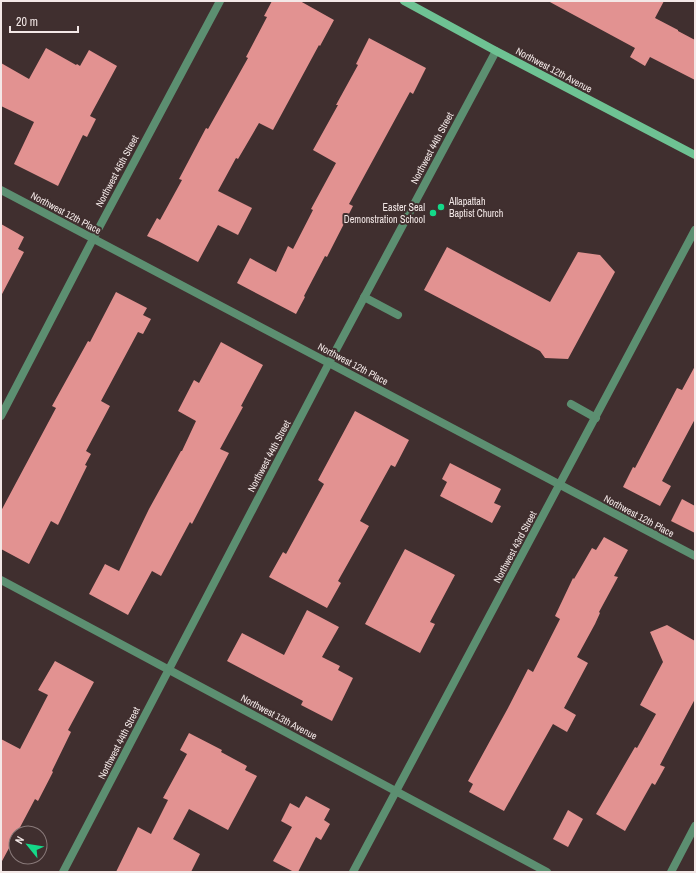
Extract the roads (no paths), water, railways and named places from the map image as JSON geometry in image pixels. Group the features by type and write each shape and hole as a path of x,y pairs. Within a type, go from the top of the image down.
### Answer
{"main road":[{"name":"Northwest 12th Avenue","path":"404,1 695,155"}],"street":[{"name":"Northwest 45th Street","path":"1,416 93,239 220,1"},
{"name":"Northwest 44th Street","path":"63,872 329,363 496,51"},
{"name":"Northwest 12th Place","path":"1,190 695,556"},
{"name":"Northwest 43rd Street","path":"353,872 695,230"},
{"path":"364,297 398,315"},
{"path":"571,404 596,418"},
{"name":"Northwest 13th Avenue","path":"1,580 547,872"},
{"path":"671,872 695,826"}],"place":[{"name":"Allapattah Baptist Church","path":"441,207"},
{"name":"Easter Seal Demonstration School","path":"433,213"}]}
